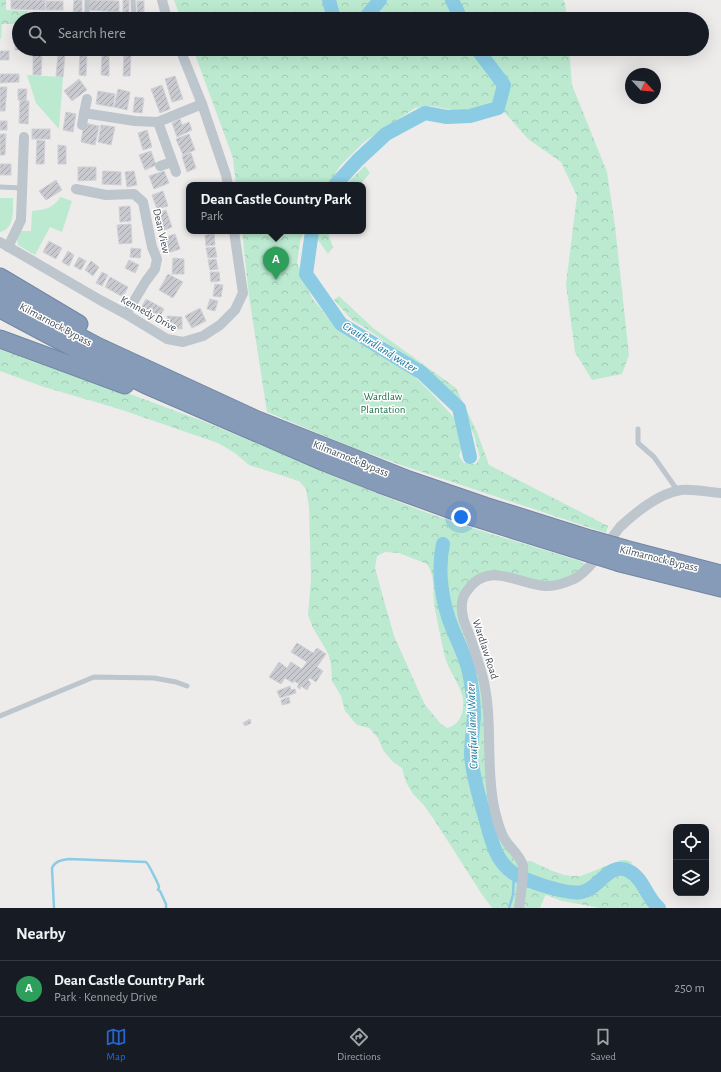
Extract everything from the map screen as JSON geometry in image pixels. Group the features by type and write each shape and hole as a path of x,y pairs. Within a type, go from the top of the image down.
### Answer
{"highway":[{"path":"0,277 90,331 134,355 164,377"},
{"name":"Kilmarnock Bypass","path":"0,294 97,346 255,419 378,469 485,506 587,546"},
{"name":"Kilmarnock Bypass","path":"0,309 98,361 183,402 324,462 404,493 488,523 587,546 721,588"},
{"path":"0,339 153,396 183,402"},
{"name":"Kilmarnock Bypass","path":"622,556 721,574"}],"street":[{"path":"162,0 163,12"},
{"path":"183,56 202,104 227,182"},
{"path":"82,125 87,99"},
{"path":"84,113 135,121 158,122 202,104"},
{"path":"158,122 176,172"},
{"path":"4,244 21,220 24,137"},
{"path":"160,166 172,162"},
{"name":"Dean View","path":"76,189 88,197 134,194 143,202 152,247 157,259 155,269 126,314"},
{"name":"Kennedy Drive","path":"4,244 167,339 183,342 203,336 220,325 235,310 243,293 234,234"},
{"name":"Wardlaw Road","path":"519,908 523,866 499,828 494,805 486,692 478,660 463,618 463,597 472,584 484,576 490,575 501,575 545,586 558,585 573,579 586,570 620,527 635,514 663,497 678,491 688,490 721,493"}],"lane":[{"path":"86,12 87,0"},
{"path":"133,0 134,12"},
{"path":"0,187 22,188"},
{"path":"638,429 638,442 654,457 678,491"},
{"path":"0,716 94,677 158,679 187,686"}],"green space":[{"path":"0,0 6,0 6,10 28,11 12,12 12,24 2,24 0,39"},
{"path":"174,0 563,0 566,12 178,12"},
{"path":"196,56 570,56 572,85 607,172 615,226 629,355 622,374 592,380 575,352 566,284 577,196 561,162 528,139 506,114 491,102 484,108 459,111 431,106 415,108 364,142 340,166 330,182 236,182 233,158"},
{"path":"27,75 63,77 59,129 36,103"},
{"path":"365,166 370,173 362,182 348,182"},
{"path":"60,197 72,201 62,232 50,227 35,255 18,245 17,237 20,231 31,231 32,211 41,210 52,206"},
{"path":"0,198 13,198 13,208 11,223 5,230 0,232"},
{"name":"Wardlaw Plantation","path":"242,234 303,234 300,242 297,263 312,298 336,328 408,370 458,422 462,447 459,456 464,463 476,464 480,458 474,435 455,396 427,371 352,320 334,300 339,296 373,328 456,388 477,432 489,465 608,526 606,533 407,467 354,448 267,412 249,296"},
{"path":"318,234 328,234 333,247 328,254 316,237"},
{"path":"0,346 200,420 425,512 462,525 580,561 588,567 558,585 490,575 463,597 478,660 499,828 521,862 531,861 564,875 581,876 621,860 632,862 628,871 634,875 650,899 659,908 600,908 562,901 546,895 540,908 492,908 435,821 423,804 413,794 406,782 402,768 393,762 383,750 378,738 369,728 357,725 345,711 341,696 332,681 331,664 328,653 313,628 308,615 311,579 309,507 306,489 299,481 249,465 235,453 218,443 116,408 44,387 0,371","holes":["385,552 399,553 427,564 430,568 433,583 434,603 445,657 460,688 463,701 460,718 451,727 447,728 441,724 425,705 394,636 375,568 377,556"]}],"building":[{"path":"11,0 45,0 45,10 11,9"},
{"path":"74,0 82,0 82,12 73,12"},
{"path":"88,0 119,1 119,12 88,10"},
{"path":"123,0 129,0 129,12 123,12"},
{"path":"46,1 63,1 63,10 46,10"},
{"path":"137,1 144,1 144,12 137,12"},
{"path":"0,51 9,51 9,60 0,60"},
{"path":"33,56 42,56 41,75 33,75"},
{"path":"58,56 65,56 63,77 56,76"},
{"path":"80,56 87,56 86,76 79,75"},
{"path":"102,56 109,56 109,76 101,75"},
{"path":"124,56 131,56 130,76 123,76"},
{"path":"0,74 19,74 19,82 0,83"},
{"path":"175,76 183,99 172,102 165,79"},
{"path":"79,79 87,90 72,101 64,91"},
{"path":"162,85 170,109 160,113 151,89"},
{"path":"0,87 7,87 5,111 0,111"},
{"path":"18,89 27,89 26,101 18,100"},
{"path":"118,89 130,92 127,110 114,107"},
{"path":"98,91 115,94 113,107 96,104"},
{"path":"135,97 144,98 142,113 133,112"},
{"path":"20,100 29,101 28,124 19,123"},
{"path":"66,112 76,114 73,132 63,130"},
{"path":"180,119 182,125 189,122 192,130 177,137 172,123"},
{"path":"0,121 7,121 7,130 0,130"},
{"path":"84,123 99,126 95,145 81,142"},
{"path":"101,125 115,127 111,145 98,142"},
{"path":"32,129 50,129 50,139 32,139"},
{"path":"147,130 152,147 143,150 138,133"},
{"path":"0,134 6,134 5,155 0,155"},
{"path":"189,134 195,150 183,155 176,139"},
{"path":"37,140 45,141 44,164 36,164"},
{"path":"58,145 66,146 66,164 58,164"},
{"path":"151,151 156,165 145,170 139,155"},
{"path":"191,153 196,168 187,172 182,156"},
{"path":"0,164 11,164 11,175 0,175"},
{"path":"78,167 96,167 96,180 78,181"},
{"path":"103,171 121,172 121,185 102,184"},
{"path":"134,171 137,185 127,187 125,172"},
{"path":"164,171 169,183 154,189 149,176"},
{"path":"56,180 62,190 46,200 39,191"},
{"path":"163,191 168,206 157,209 152,195"},
{"path":"130,206 131,221 120,222 119,207"},
{"path":"166,210 172,227 162,231 155,214"},
{"path":"131,224 132,243 119,244 117,225"},
{"path":"175,234 180,249 168,253 163,238"},
{"path":"214,234 215,245 206,246 205,235"},
{"path":"49,241 62,248 56,259 43,252"},
{"path":"215,247 217,257 208,258 206,248"},
{"path":"131,248 141,249 140,258 130,257"},
{"path":"68,251 74,255 69,266 62,262"},
{"path":"79,257 86,261 81,270 74,266"},
{"path":"173,258 184,259 184,274 172,274"},
{"path":"216,259 218,269 210,270 208,260"},
{"path":"129,260 139,265 135,273 125,268"},
{"path":"91,261 99,267 93,276 85,270"},
{"path":"102,272 108,275 102,286 96,283"},
{"path":"210,272 219,272 220,281 211,282"},
{"path":"168,274 183,282 173,298 159,290"},
{"path":"110,277 128,287 123,297 105,287"},
{"path":"215,284 223,285 221,297 213,296"},
{"path":"146,299 164,309 159,318 141,308"},
{"path":"210,299 218,301 215,311 207,309"},
{"path":"200,308 206,321 192,328 185,316"},
{"path":"167,316 182,317 182,329 167,328"},
{"path":"297,643 313,653 317,648 326,654 317,667 323,671 316,682 310,678 308,680 311,683 307,690 301,686 300,689 297,687 299,684 294,681 293,683 285,678 281,684 269,677 279,662 287,668 291,662 302,669 307,662 291,652"},
{"path":"290,686 291,690 295,689 296,693 280,698 277,691"},
{"path":"289,697 290,703 282,705 281,700"},
{"path":"250,719 251,723 245,726 243,723"}],"waterway":[{"name":"Craufurdland water","path":"329,0 332,12"},
{"name":"Craufurdland water","path":"370,12 380,0"},
{"name":"Craufurdland water","path":"452,0 458,12"},
{"name":"Craufurdland water","path":"338,182 358,160 386,134 425,113 447,117 470,116 498,108 504,85 482,56"},
{"name":"Craufurdland water","path":"312,234 306,274 341,324 422,373 459,408 470,457"},
{"name":"Craufurdland Water","path":"443,544 440,566 443,599 449,620 466,662 472,689 474,706 471,756 473,773 490,836 498,856 507,868 519,876 547,887 575,892 588,890 610,872 622,869 629,871 642,883 651,899 659,908"},
{"path":"54,908 52,868 57,862 69,859 146,862 157,882 159,887 158,890 160,891 166,904 166,908"},
{"path":"509,908 513,895 514,873"}],"place":[{"name":"Dean Castle Country Park","path":"276,280"}]}
